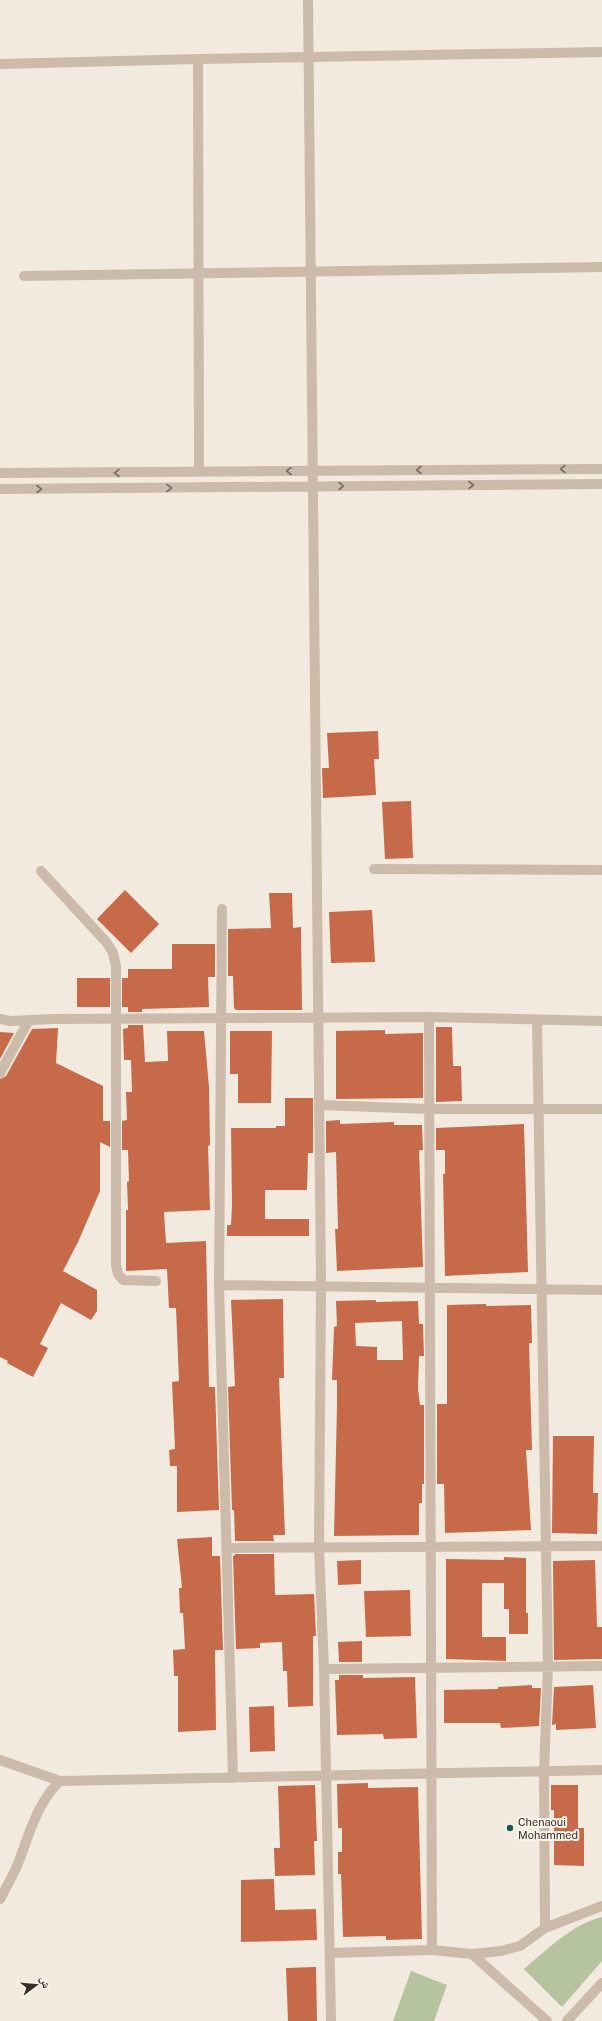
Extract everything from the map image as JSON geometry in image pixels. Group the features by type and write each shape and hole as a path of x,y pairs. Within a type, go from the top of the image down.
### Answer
{"street":[{"path":"308,0 321,1286 319,1548 324,1669 331,2021"},
{"path":"0,64 602,52"},
{"path":"198,59 198,472"},
{"path":"24,276 602,267"},
{"path":"0,473 602,469"},
{"path":"0,489 602,484"},
{"path":"374,869 602,870"},
{"path":"41,871 107,943 113,953 116,966 117,1019 116,1265 118,1274 123,1280 156,1281"},
{"path":"222,909 218,1285 233,1778"},
{"path":"429,1017 432,1950"},
{"path":"0,1019 10,1021 429,1017 602,1021"},
{"path":"0,1073 29,1020"},
{"path":"536,1020 548,1666 544,1772 545,1928"},
{"path":"319,1105 429,1109 602,1109"},
{"path":"218,1285 602,1290"},
{"path":"226,1548 602,1546"},
{"path":"324,1669 602,1666"},
{"path":"0,1760 60,1781 602,1770"},
{"path":"0,1899 16,1867 37,1811 48,1793 60,1781"},
{"path":"330,1953 432,1950 472,1954 501,1951 520,1946 545,1928 602,1906"},
{"path":"472,1954 547,2021"},
{"path":"567,2021 602,1984"}],"green space":[{"path":"602,1917 602,1961 562,2007 524,1969 560,1938 580,1925"},
{"path":"411,1971 447,1985 434,2021 393,2021"}],"building":[{"path":"378,731 379,759 374,759 376,795 323,798 322,768 329,768 327,733"},
{"path":"411,801 413,858 385,859 382,802"},
{"path":"125,890 159,924 131,953 97,919"},
{"path":"269,893 292,893 293,928 301,927 302,1010 236,1010 234,1008 233,976 228,976 228,929 271,928"},
{"path":"372,910 375,962 331,963 329,912"},
{"path":"172,944 215,944 215,977 208,977 209,1007 142,1009 142,1012 128,1012 128,1007 122,1007 122,978 128,978 128,969 172,969"},
{"path":"77,978 110,978 110,1007 77,1007"},
{"path":"128,1025 143,1025 145,1062 168,1061 167,1031 204,1031 209,1087 210,1145 208,1146 210,1210 164,1212 166,1243 206,1241 209,1387 215,1387 219,1510 177,1512 177,1466 170,1466 169,1450 175,1449 172,1382 179,1381 176,1308 169,1308 167,1269 126,1271 126,1210 128,1210 127,1182 129,1181 128,1150 122,1150 122,1121 127,1120 126,1092 132,1092 131,1060 124,1060 123,1029 128,1028"},
{"path":"436,1027 452,1027 453,1066 461,1066 462,1101 436,1102"},
{"path":"58,1028 56,1063 103,1086 103,1121 110,1121 110,1147 100,1142 100,1191 78,1242 63,1271 97,1290 97,1311 91,1320 61,1303 40,1344 48,1348 33,1377 7,1363 8,1361 0,1357 0,1079 6,1076 32,1029"},
{"path":"385,1030 385,1034 423,1033 423,1098 336,1099 336,1031"},
{"path":"230,1031 272,1031 271,1103 238,1103 238,1074 230,1074"},
{"path":"0,1032 14,1033 0,1059"},
{"path":"285,1098 313,1098 313,1153 308,1153 307,1190 265,1190 265,1219 309,1219 309,1236 227,1236 227,1225 231,1225 232,1205 231,1128 276,1128 276,1126 285,1126"},
{"path":"340,1120 340,1124 394,1122 394,1125 422,1125 423,1150 419,1150 423,1267 337,1271 335,1229 338,1229 336,1152 326,1153 326,1121"},
{"path":"524,1124 528,1272 445,1276 443,1174 445,1174 445,1150 436,1150 436,1128"},
{"path":"283,1299 284,1378 279,1378 285,1535 273,1535 274,1541 235,1541 234,1510 232,1510 228,1387 235,1386 231,1300"},
{"path":"336,1301 418,1301 419,1324 423,1324 424,1356 419,1356 418,1389 420,1405 424,1405 424,1484 422,1484 422,1503 419,1503 419,1535 334,1536 337,1380 332,1380 334,1327 337,1326","holes":["402,1321 403,1360 377,1360 377,1347 356,1346 355,1323"]},
{"path":"486,1304 486,1306 531,1305 532,1343 529,1343 532,1450 526,1450 531,1530 445,1533 444,1484 437,1484 437,1404 447,1404 447,1305"},
{"path":"553,1436 594,1436 593,1493 598,1493 597,1534 552,1533"},
{"path":"212,1537 212,1556 220,1556 223,1650 215,1650 216,1730 178,1732 178,1676 174,1676 173,1650 185,1649 183,1613 180,1613 179,1588 182,1588 177,1539"},
{"path":"236,1554 274,1554 275,1595 314,1594 316,1636 313,1636 313,1706 288,1707 287,1671 283,1671 282,1642 260,1643 260,1648 236,1649 233,1556"},
{"path":"504,1557 526,1558 526,1613 528,1613 528,1634 509,1634 509,1609 504,1609 504,1583 482,1583 482,1637 506,1637 506,1661 446,1659 446,1559 504,1560"},
{"path":"361,1560 361,1584 338,1585 337,1561"},
{"path":"595,1560 597,1627 602,1627 602,1659 554,1660 553,1561"},
{"path":"410,1590 411,1636 366,1637 364,1591"},
{"path":"362,1641 362,1662 339,1662 338,1642"},
{"path":"339,1675 363,1675 363,1678 415,1677 417,1738 384,1739 383,1734 337,1735 335,1680 339,1680"},
{"path":"532,1685 532,1688 541,1688 539,1726 501,1728 500,1723 444,1723 444,1690 498,1689 498,1687"},
{"path":"593,1685 596,1728 556,1730 556,1724 552,1725 554,1687"},
{"path":"274,1706 275,1751 250,1752 249,1707"},
{"path":"368,1783 368,1788 418,1787 422,1939 386,1940 386,1936 343,1937 341,1874 338,1874 338,1852 342,1852 342,1828 338,1828 337,1784"},
{"path":"315,1785 317,1841 314,1841 315,1875 275,1876 274,1848 280,1848 278,1786"},
{"path":"551,1785 578,1785 578,1828 584,1828 584,1866 554,1865 554,1810 551,1810"},
{"path":"274,1879 275,1910 316,1909 317,1940 241,1942 241,1880"},
{"path":"316,1967 317,2021 288,2021 286,1968"}],"place":[{"name":"Chenaoui Mohammed","path":"510,1828"}]}
